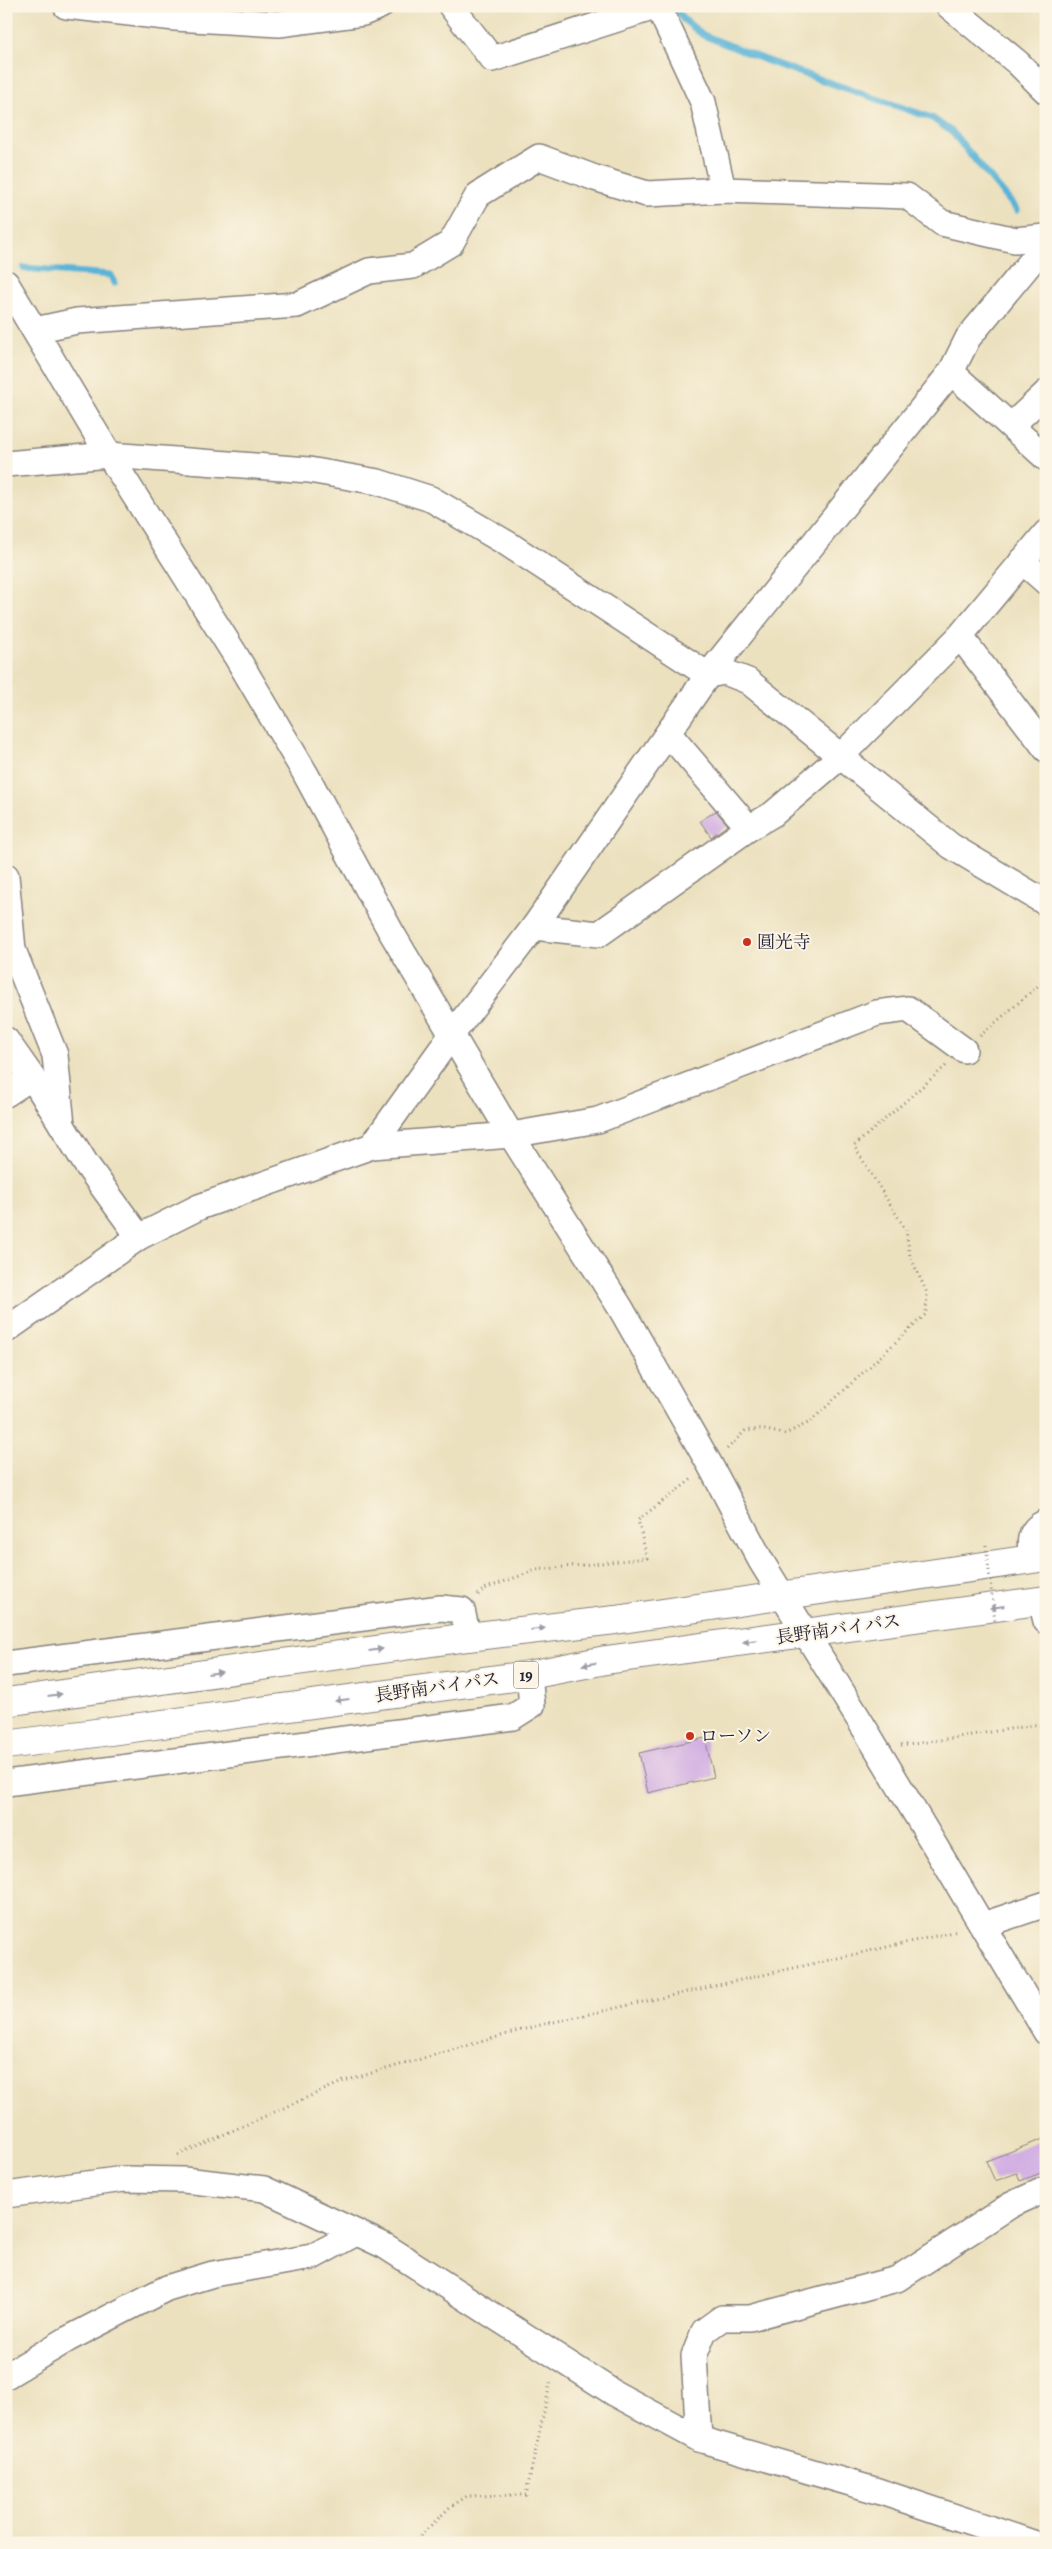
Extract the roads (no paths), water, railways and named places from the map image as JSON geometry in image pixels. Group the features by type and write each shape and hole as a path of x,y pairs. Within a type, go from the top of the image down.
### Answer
{"highway":[{"path":"6,1702 468,1637 615,1620 782,1594 1039,1558"},
{"name":"長野南バイパス","path":"6,1745 529,1675 606,1660 806,1633 1044,1607"}],"street":[{"path":"66,6 176,18 279,24 363,13 380,6"},
{"path":"451,6 492,59 658,6 703,102 723,190"},
{"path":"949,6 1018,63 1046,91"},
{"path":"35,330 76,321 297,305 369,271 413,266 451,243 478,195 539,157 646,194 723,190 907,196 942,222 1014,240 1046,237"},
{"path":"372,1146 453,1033 534,928 708,675 951,372 968,338 1046,244"},
{"path":"6,283 109,454 241,664 305,773 390,930 453,1033 511,1134 620,1308 710,1465 761,1562 877,1750 1046,2032"},
{"path":"951,372 1012,425 1046,458"},
{"path":"1012,425 1046,393"},
{"path":"6,464 109,454 309,470 378,482 431,500 508,544 708,675 725,672 748,681 951,846 1046,903"},
{"path":"534,928 599,934 749,828 773,814 841,756 960,636 1046,533"},
{"path":"1022,561 1046,582"},
{"path":"960,636 1046,749"},
{"path":"669,734 749,828"},
{"path":"6,876 10,953 54,1055 62,1125"},
{"path":"6,1330 140,1237 199,1207 372,1146 511,1134 598,1120 877,1013 908,1009 964,1050"},
{"path":"6,1040 32,1076 86,1164 140,1237"},
{"path":"6,1094 32,1076"},
{"path":"1039,1558 1029,1540 1034,1530 1046,1522"},
{"path":"6,1664 441,1608 462,1610 468,1637"},
{"path":"6,1783 513,1718 532,1705 529,1675"},
{"path":"983,1925 1046,1904"},
{"path":"6,2195 124,2179 184,2180 264,2189 385,2246 614,2393 699,2439 878,2492 1033,2543"},
{"path":"699,2439 694,2356 704,2331 722,2318 750,2318 897,2279 1011,2205 1046,2189"},
{"path":"6,2376 68,2339 168,2288 213,2274 312,2257 356,2233"}],"waterway":[{"path":"674,6 683,19 703,35 773,63 932,118 952,132 1017,210"},
{"path":"24,268 111,275 114,283"}],"place":[{"name":"圓光寺","path":"747,942"},
{"name":"ローソン","path":"690,1736"}]}
